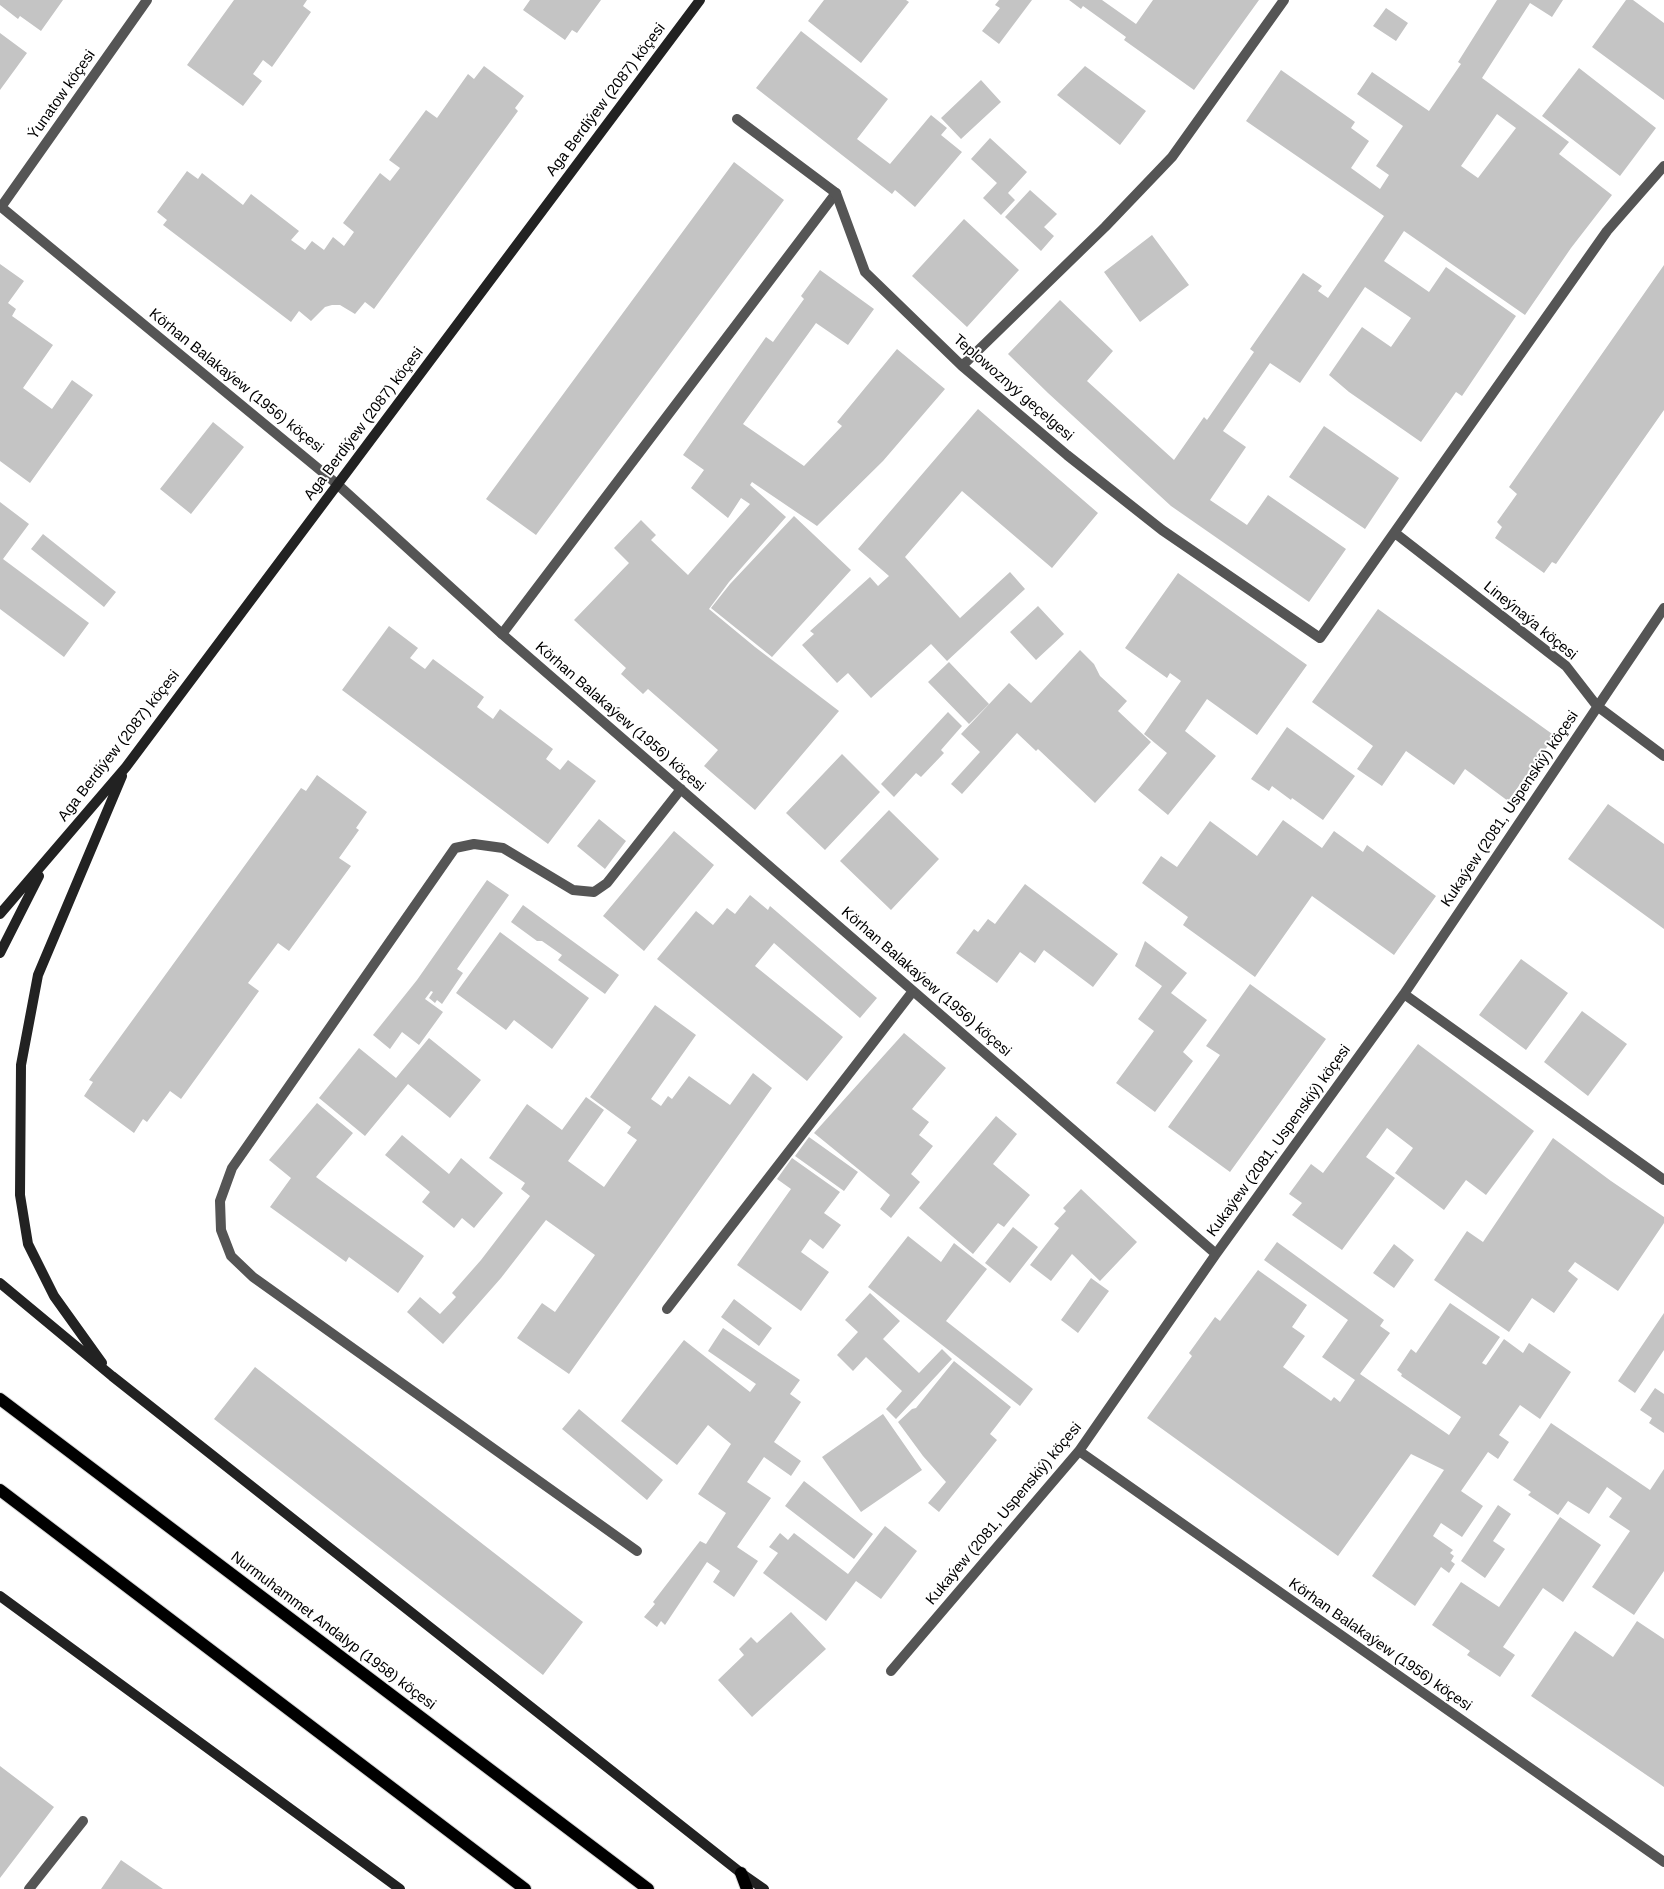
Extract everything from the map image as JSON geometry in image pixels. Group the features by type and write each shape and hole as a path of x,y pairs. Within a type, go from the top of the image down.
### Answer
{"main road":[{"name":"Nurmuhammet Andalyp (1958) köçesi","path":"0,1399 648,1889"},
{"path":"0,1490 526,1889"},
{"path":"741,1873 747,1889"}],"street":[{"name":"Ýunatow köçesi","path":"1,207 147,0"},
{"name":"Aga Berdiýew (2087) köçesi","path":"0,914 126,767 700,0"},
{"path":"962,366 1105,227 1172,157 1284,0"},
{"path":"502,634 836,193 736,119"},
{"path":"1396,533 1608,231 1664,166"},
{"name":"Teplowoznyý geçelgesi","path":"836,193 865,272 962,366 1067,455 1162,530 1320,638 1396,533"},
{"name":"Körhan Balakaýew (1956) köçesi","path":"1,207 337,484 502,634 1216,1254"},
{"name":"Lineýnaýa köçesi","path":"1396,533 1566,666 1597,706 1664,756"},
{"name":"Kukaýew (2081, Uspenskiý) köçesi","path":"891,1671 1079,1452 1216,1254 1404,994 1664,608"},
{"path":"112,1376 54,1296 28,1244 20,1195 21,1065 38,975 126,767"},
{"path":"637,1551 253,1277 231,1256 221,1230 220,1201 232,1168 454,848 474,844 503,848 573,890 594,892 607,883 681,789"},
{"name":"Aga Berdiýew (2087) köçesi","path":"0,953 46,862"},
{"path":"667,1309 913,991"},
{"path":"1404,994 1664,1180"},
{"path":"0,1284 112,1376 741,1873 764,1889"},
{"name":"Körhan Balakaýew (1956) köçesi","path":"1079,1452 1664,1862"},
{"path":"0,1596 400,1889"},
{"path":"29,1889 83,1821"}],"building":[{"path":"0,0 63,0 41,31 20,16 18,19 0,5"},
{"path":"234,0 307,0 303,6 311,12 272,67 263,60 253,74 262,81 243,106 187,65"},
{"path":"530,0 601,0 577,33 572,30 565,40 523,10"},
{"path":"824,0 906,0 909,2 861,63 808,21"},
{"path":"999,0 1032,0 999,44 982,31 1000,8 995,5"},
{"path":"1069,0 1102,0 1136,24 1153,0 1259,0 1194,90 1124,40 1126,37 1083,6 1081,9"},
{"path":"1497,0 1563,0 1552,17 1530,3 1482,78 1569,142 1559,154 1612,195 1571,248 1525,315 1404,231 1384,261 1429,292 1446,267 1516,316 1462,396 1456,392 1421,442 1349,392 1329,375 1362,327 1391,347 1411,318 1365,287 1300,383 1270,363 1223,431 1246,447 1210,500 1247,525 1268,495 1346,549 1309,602 1171,506 1008,354 1060,300 1113,351 1087,381 1174,460 1204,417 1207,420 1254,352 1250,349 1303,273 1322,286 1318,291 1328,298 1384,216 1246,121 1281,70 1355,122 1351,128 1369,141 1351,168 1380,189 1389,175 1376,166 1403,126 1357,94 1372,72 1429,111 1461,64 1458,62","holes":["1497,114 1516,128 1478,178 1461,166"]},
{"path":"1626,0 1633,0 1664,23 1664,100 1592,47"},
{"path":"1386,8 1408,23 1396,41 1373,26"},
{"path":"801,31 888,99 857,139 890,164 931,115 947,128 941,135 962,152 915,207 895,190 892,194 756,88"},
{"path":"0,33 27,53 0,90"},
{"path":"484,66 524,96 515,108 518,111 374,309 365,302 355,314 340,305 332,305 325,307 311,321 299,311 291,322 163,225 167,220 157,212 187,171 198,179 202,173 243,205 251,194 299,231 291,240 305,250 312,241 324,250 333,237 344,246 354,232 343,223 380,173 390,181 400,168 389,160 426,110 437,118 468,74 474,79"},
{"path":"1085,66 1146,111 1120,145 1057,95"},
{"path":"1579,68 1656,128 1620,176 1542,116"},
{"path":"981,80 1001,102 961,139 941,118"},
{"path":"990,138 1027,172 1008,193 1015,200 1001,215 983,198 997,183 971,159"},
{"path":"734,162 784,200 536,535 486,499"},
{"path":"1030,190 1057,214 1044,227 1054,236 1041,251 1005,217"},
{"path":"964,219 1019,270 967,327 912,276"},
{"path":"1152,235 1189,285 1140,322 1104,272"},
{"path":"0,264 24,281 8,303 16,309 12,316 53,345 23,388 52,409 72,380 93,395 30,483 0,461"},
{"path":"1664,265 1664,410 1556,564 1552,562 1544,573 1495,538 1502,527 1497,522 1517,494 1509,487"},
{"path":"820,270 874,309 848,345 816,323 743,424 804,466 842,426 837,422 897,349 945,389 883,461 817,526 752,482 750,485 786,517 729,582 709,609 755,647 839,711 755,810 704,766 718,750 648,689 643,694 621,674 626,668 574,620 629,563 614,548 641,520 656,535 651,540 688,575 750,504 741,498 728,518 691,488 704,470 683,455 766,337 773,342 804,299 801,296"},
{"path":"978,409 1098,513 1052,568 962,491 905,557 960,618 1010,572 1025,589 947,661 931,644 871,698 848,673 837,683 802,645 814,634 810,631 870,577 878,586 889,576 858,549"},
{"path":"213,422 244,447 191,514 160,489"},
{"path":"1324,426 1399,478 1365,529 1289,477"},
{"path":"0,502 29,524 3,559 89,623 64,657 0,609"},
{"path":"794,516 851,570 772,657 711,608 730,584"},
{"path":"43,534 116,592 104,607 31,549"},
{"path":"1178,573 1307,665 1257,735 1207,699 1185,731 1216,756 1168,815 1138,790 1167,753 1144,734 1181,681 1170,673 1167,678 1125,648"},
{"path":"1038,606 1064,634 1036,660 1010,632"},
{"path":"1378,609 1555,736 1508,801 1465,769 1454,785 1406,751 1382,786 1357,769 1373,746 1312,702"},
{"path":"389,626 418,648 410,658 425,669 433,659 484,697 477,707 493,719 500,709 553,749 546,759 560,770 568,760 596,781 548,844 342,690"},
{"path":"1080,650 1094,664 1100,676 1127,701 1118,711 1151,742 1095,803 1038,749 1036,751 1017,733 962,794 951,784 980,752 961,734 1009,683 1031,703"},
{"path":"949,662 989,704 969,724 928,682"},
{"path":"948,712 962,726 941,750 944,753 921,777 916,773 894,797 881,784"},
{"path":"1287,727 1355,776 1323,820 1272,786 1269,791 1251,779"},
{"path":"842,754 880,792 825,850 786,813"},
{"path":"317,775 367,812 356,828 359,830 339,858 351,866 289,951 278,943 248,983 259,991 181,1099 170,1091 147,1122 143,1119 134,1133 84,1096 93,1082 89,1080 301,788 306,791"},
{"path":"1608,804 1664,844 1664,929 1568,859"},
{"path":"889,810 939,859 891,910 840,861"},
{"path":"599,819 626,841 605,869 577,846"},
{"path":"1283,820 1322,848 1334,831 1363,852 1367,845 1436,896 1394,955 1312,896 1255,977 1183,925 1188,917 1142,883 1161,856 1177,867 1210,821 1257,856"},
{"path":"674,831 714,865 644,951 603,916"},
{"path":"487,880 509,895 457,969 463,973 442,1004 437,1000 435,1003 429,998 433,992 431,991 425,999 443,1012 419,1045 402,1032 390,1049 373,1035 417,980"},
{"path":"1025,884 1118,954 1093,987 1044,950 1035,963 1020,952 997,983 956,953 974,929 978,932 988,919 995,924"},
{"path":"750,895 768,910 770,906 877,998 860,1018 774,943 755,966 843,1037 807,1081 657,959 696,911 713,925 727,908 735,914"},
{"path":"523,905 619,975 605,994 558,960 562,955 542,941 537,941 511,922"},
{"path":"500,932 589,998 552,1049 514,1020 506,1030 456,993"},
{"path":"1145,941 1187,973 1171,993 1207,1020 1183,1052 1193,1061 1155,1112 1116,1083 1154,1031 1138,1019 1162,986 1135,966"},
{"path":"1521,959 1568,993 1526,1050 1479,1015"},
{"path":"1250,984 1326,1039 1230,1172 1168,1127 1220,1055 1206,1046"},
{"path":"655,1005 696,1035 651,1099 661,1106 668,1096 672,1099 689,1076 730,1105 753,1073 772,1088 569,1374 517,1338 542,1303 555,1312 595,1255 546,1220 501,1278 443,1344 407,1312 420,1297 440,1314 456,1297 452,1293 481,1260 530,1196 521,1189 525,1183 489,1158 527,1104 562,1130 586,1097 604,1110 568,1161 604,1187 637,1140 627,1133 631,1127 590,1097"},
{"path":"1582,1011 1627,1044 1588,1096 1544,1062"},
{"path":"904,1033 946,1068 912,1109 929,1122 919,1135 933,1146 911,1174 920,1182 891,1218 880,1209 890,1195 814,1133"},
{"path":"429,1038 481,1080 450,1118 408,1084 365,1136 319,1098 359,1048 396,1078"},
{"path":"1418,1044 1534,1131 1486,1195 1466,1180 1444,1210 1395,1173 1413,1148 1387,1128 1366,1157 1395,1178 1342,1250 1292,1215 1302,1203 1289,1194 1311,1164 1323,1173"},
{"path":"317,1103 353,1133 316,1177 424,1256 398,1293 349,1257 346,1262 270,1207 291,1178 269,1160"},
{"path":"996,1116 1017,1134 993,1164 1030,1195 1004,1227 998,1223 973,1254 919,1208"},
{"path":"402,1135 449,1174 461,1158 503,1193 474,1228 462,1218 454,1228 422,1202 430,1192 385,1155"},
{"path":"809,1137 858,1172 844,1191 795,1156"},
{"path":"1553,1138 1664,1217 1664,1223 1618,1291 1575,1262 1568,1271 1578,1279 1554,1313 1532,1298 1509,1332 1434,1280 1467,1231 1483,1242"},
{"path":"792,1158 840,1192 824,1213 841,1225 823,1249 810,1239 801,1252 829,1272 801,1311 737,1265 791,1189 777,1179"},
{"path":"1081,1189 1137,1242 1100,1281 1072,1254 1051,1281 1030,1265 1059,1228 1054,1224 1066,1211 1063,1208"},
{"path":"1013,1227 1038,1247 1010,1283 985,1263"},
{"path":"908,1236 941,1262 954,1243 987,1269 946,1321 1033,1389 1020,1406 868,1287"},
{"path":"1277,1242 1384,1320 1380,1326 1390,1333 1360,1374 1449,1435 1461,1417 1401,1376 1402,1374 1397,1370 1411,1349 1416,1353 1450,1303 1500,1337 1482,1363 1486,1365 1504,1339 1523,1353 1529,1343 1571,1372 1540,1419 1520,1405 1499,1435 1509,1442 1498,1459 1488,1452 1461,1491 1483,1506 1462,1537 1441,1523 1433,1536 1453,1550 1450,1553 1454,1556 1451,1561 1455,1564 1449,1573 1441,1567 1415,1606 1372,1576 1444,1470 1411,1454 1338,1556 1147,1418 1192,1356 1189,1353 1215,1317 1220,1321 1258,1270 1307,1305 1292,1327 1305,1336 1283,1367 1331,1401 1334,1397 1340,1402 1355,1380 1322,1357 1348,1320 1264,1260"},
{"path":"1394,1244 1414,1260 1394,1288 1373,1273"},
{"path":"1091,1278 1109,1291 1078,1333 1061,1320"},
{"path":"870,1293 900,1321 883,1339 919,1373 942,1349 952,1359 896,1419 886,1409 902,1391 866,1357 853,1371 837,1355 858,1332 845,1320"},
{"path":"734,1299 772,1328 759,1346 721,1317"},
{"path":"1664,1313 1664,1350 1635,1393 1618,1381"},
{"path":"723,1328 800,1380 790,1394 801,1402 774,1442 801,1461 791,1476 764,1457 747,1482 771,1498 737,1547 758,1561 734,1597 713,1582 720,1571 707,1562 665,1625 661,1621 657,1627 644,1617 655,1604 653,1602 700,1541 706,1544 726,1513 698,1494 731,1444 708,1425 677,1465 621,1421 684,1340 750,1392 756,1384 708,1351"},
{"path":"954,1361 1011,1407 990,1434 997,1440 939,1512 928,1503 946,1482 923,1456 898,1422 912,1409 916,1408"},
{"path":"255,1367 583,1622 543,1675 214,1419"},
{"path":"1655,1388 1664,1394 1664,1433 1649,1423 1652,1418 1640,1410"},
{"path":"579,1409 663,1480 647,1500 562,1429"},
{"path":"883,1414 922,1470 861,1512 822,1457"},
{"path":"1551,1423 1650,1490 1664,1469 1664,1571 1634,1615 1592,1587 1630,1531 1609,1517 1622,1498 1607,1487 1589,1514 1568,1501 1558,1515 1528,1495 1531,1492 1513,1480"},
{"path":"804,1481 873,1534 854,1559 785,1506"},
{"path":"1498,1505 1511,1514 1493,1541 1505,1549 1485,1578 1461,1561"},
{"path":"1560,1517 1601,1545 1563,1602 1543,1588 1503,1647 1515,1655 1500,1677 1467,1655 1470,1651 1432,1625 1461,1582 1499,1607"},
{"path":"885,1526 917,1551 881,1599 856,1581 826,1621 763,1573 778,1553 769,1547 780,1533 788,1540 794,1533 848,1574"},
{"path":"791,1612 826,1649 752,1717 718,1680 744,1655 739,1649 751,1637 757,1643"},
{"path":"1637,1621 1664,1639 1664,1787 1531,1696 1575,1631 1613,1657"},
{"path":"0,1766 54,1807 0,1878"},
{"path":"121,1860 163,1889 101,1889"}]}
